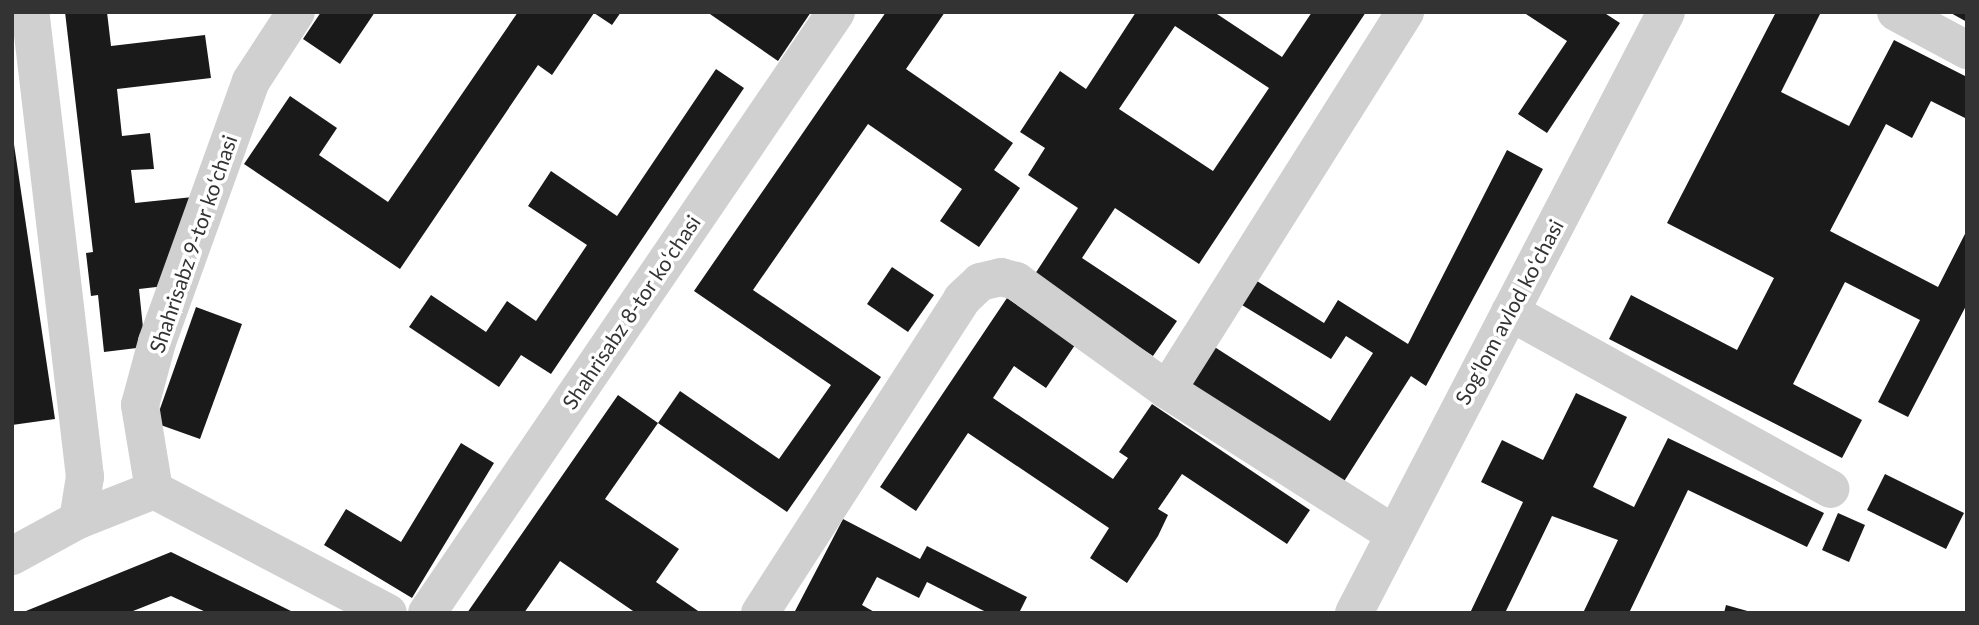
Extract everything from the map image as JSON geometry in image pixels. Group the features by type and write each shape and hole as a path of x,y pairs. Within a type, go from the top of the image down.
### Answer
{"street":[{"path":"30,12 85,477 78,520"},
{"name":"Shahrisabz 9-tor koʻchasi","path":"154,490 140,405 157,342 251,81 296,12"},
{"name":"Shahrisabz 8-tor koʻchasi","path":"427,613 836,12"},
{"path":"1167,390 1405,12"},
{"path":"1896,12 1967,50"},
{"name":"Sogʻlom avlod koʻchasi","path":"1354,613 1392,533 1510,312 1654,17"},
{"path":"760,613 962,299 980,282 1016,281 1167,390 1392,533"},
{"path":"1510,312 1830,489"},
{"path":"12,556 78,520 154,490 388,613"}],"building":[{"path":"65,12 107,12 111,46 205,35 211,78 117,89 122,136 150,133 154,169 131,170 135,203 193,197 165,286 139,289 145,347 104,352 98,295 91,296 86,253 93,252"},
{"path":"321,12 375,12 340,64 303,39"},
{"path":"518,12 621,12 612,25 594,13 552,75 538,65 400,269 244,164 290,96 337,128 319,155 388,202"},
{"path":"707,12 811,12 778,61"},
{"path":"886,12 945,12 906,69 1013,143 994,170 1020,188 979,247 940,221 962,189 868,124 753,290 881,377 787,512 658,423 680,391 779,459 831,385 694,291"},
{"path":"1136,12 1214,12 1282,57 1312,12 1366,12 1199,264 1115,208 1082,258 1177,321 1153,356 1033,277 1078,208 1028,175 1045,148 1020,132 1060,71 1086,89","holes":["1175,26 1269,88 1213,171 1119,109"]},
{"path":"1523,12 1603,12 1620,23 1547,133 1518,114 1567,41"},
{"path":"1776,12 1821,12 1781,92 1849,126 1894,40 1967,77 1967,119 1931,101 1912,138 1886,124 1830,231 1938,287 1967,230 1967,304 1908,417 1878,402 1920,320 1845,282 1793,384 1862,420 1842,458 1609,339 1631,295 1737,350 1774,278 1667,223"},
{"path":"1949,12 1967,12 1967,22"},
{"path":"716,69 744,88 551,374 521,355 499,387 409,327 431,295 486,332 507,301 536,321 587,245 528,206 551,171 617,216"},
{"path":"12,131 55,419 12,425"},
{"path":"1507,150 1543,169 1426,386 1411,376 1343,483 1188,385 1213,346 1330,421 1373,353 1346,336 1331,359 1242,305 1257,281 1324,323 1338,300 1408,344"},
{"path":"892,267 934,295 908,332 867,304"},
{"path":"1007,298 1075,345 1046,388 1014,366 993,398 1113,479 1128,458 1119,452 1152,404 1310,510 1287,544 1182,474 1158,509 1168,515 1158,536 1127,583 1090,558 1109,528 968,433 916,511 880,487"},
{"path":"196,307 242,324 200,439 155,423"},
{"path":"1576,393 1627,417 1593,487 1634,507 1668,438 1824,513 1807,547 1688,490 1629,613 1583,613 1618,540 1552,516 1505,613 1470,613 1523,502 1481,482 1502,440 1543,460"},
{"path":"618,395 658,423 605,499 679,549 656,582 701,613 636,613 560,561 524,613 467,613"},
{"path":"461,443 494,463 412,598 324,545 346,509 401,542"},
{"path":"1885,474 1964,513 1946,549 1867,510"},
{"path":"1838,513 1865,525 1849,562 1822,550"},
{"path":"843,519 920,559 927,546 1027,597 1019,613 988,613 927,582 919,598 877,577 862,605 876,613 794,613"},
{"path":"171,552 295,613 208,613 171,596 128,613 21,613"},
{"path":"1726,605 1751,612 1751,613 1724,613"}]}
